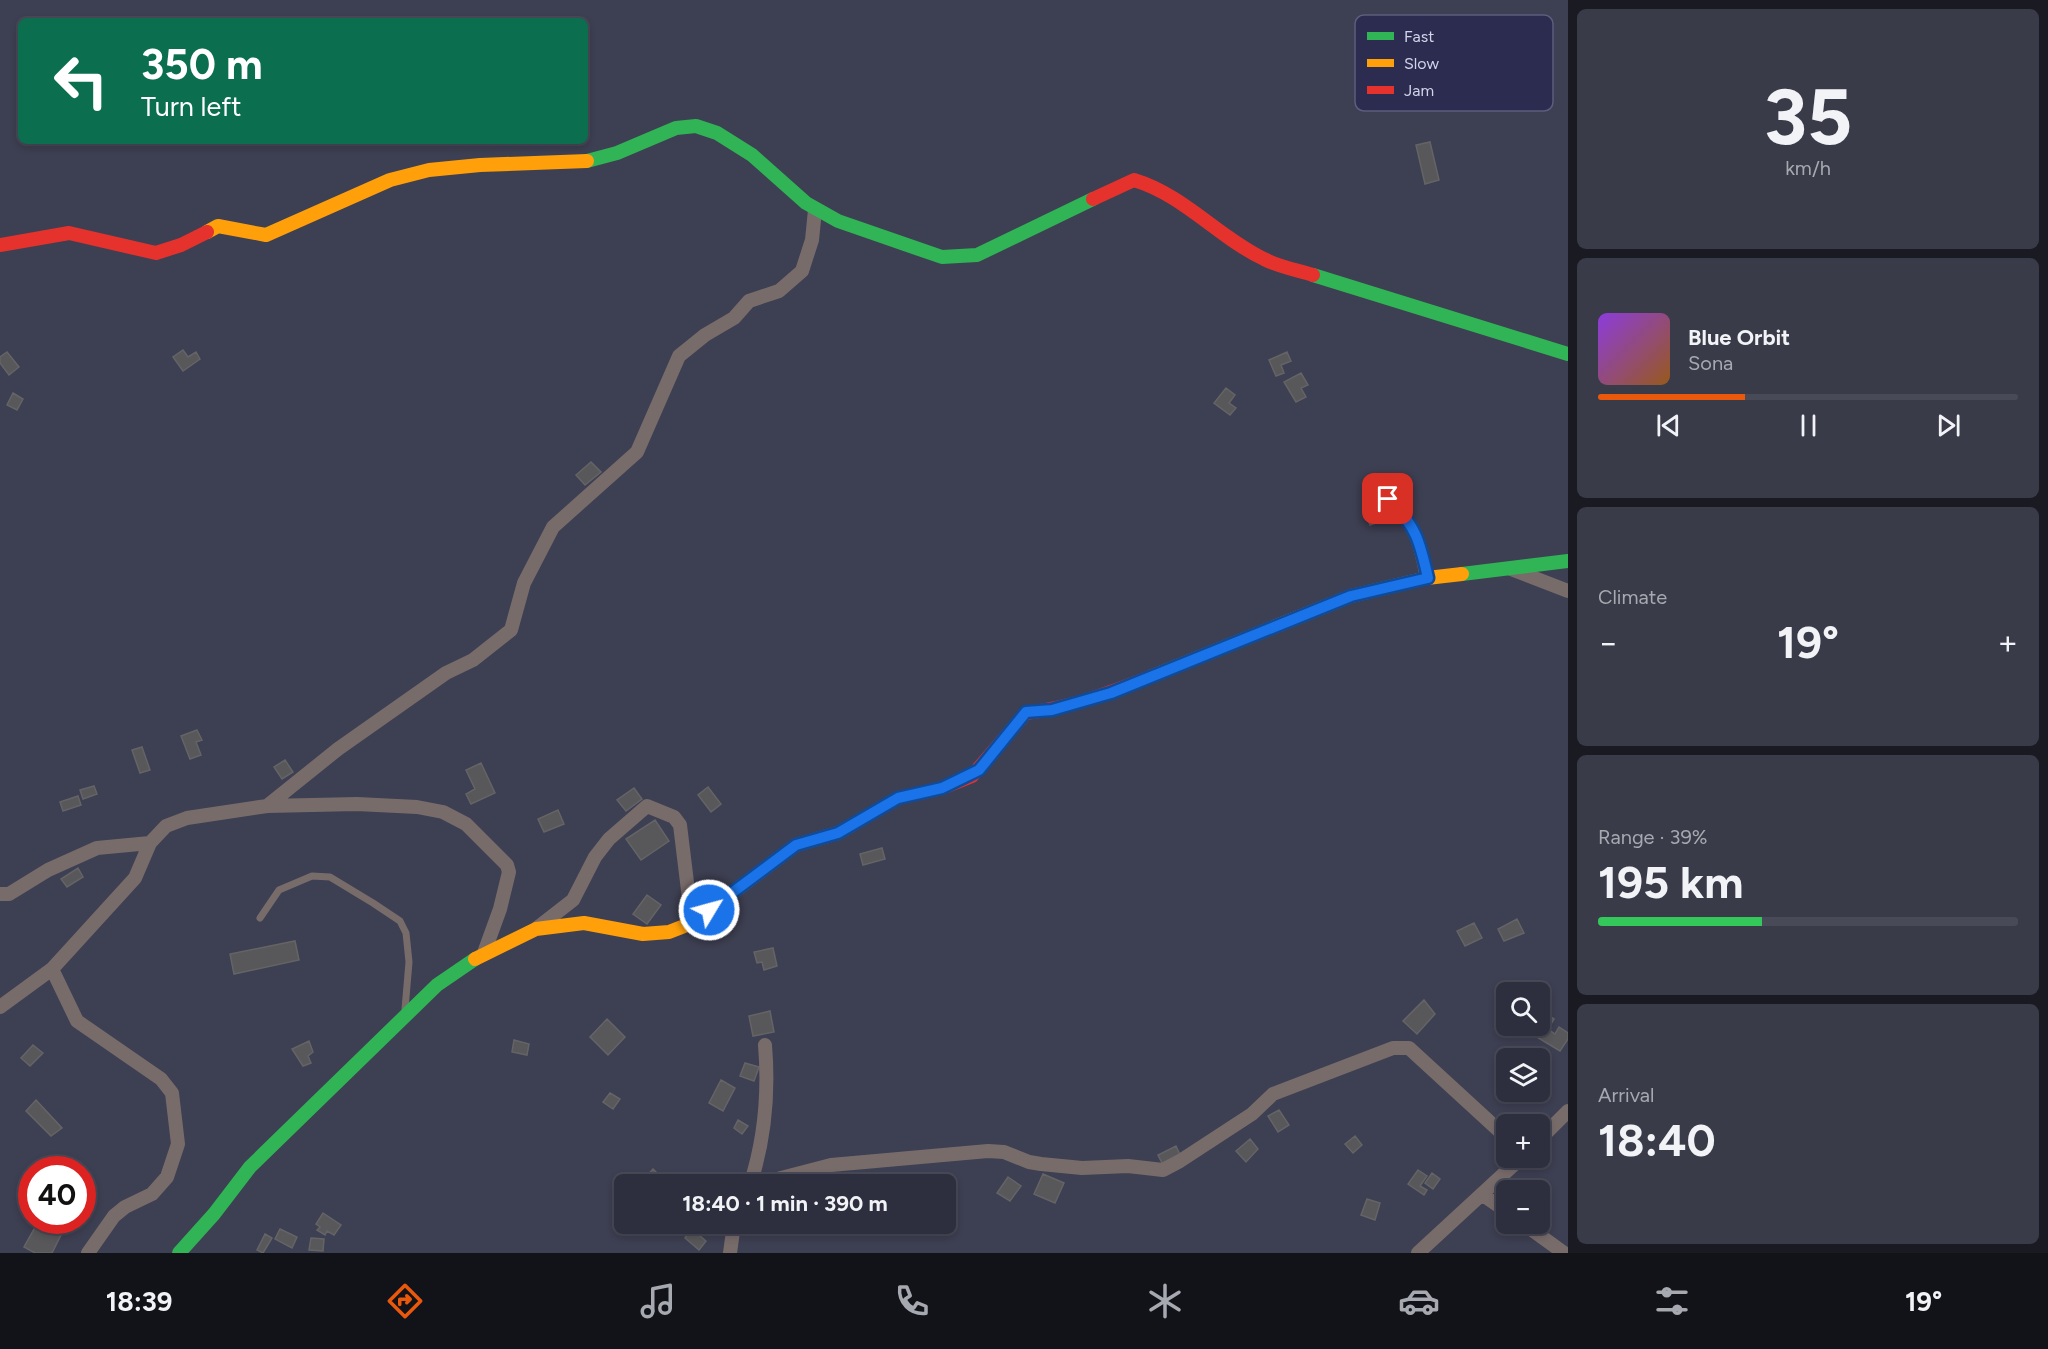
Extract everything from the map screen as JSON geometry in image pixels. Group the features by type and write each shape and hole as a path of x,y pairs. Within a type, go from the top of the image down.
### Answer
{"street":[{"path":"0,246 51,234 69,233 156,253 182,245 218,225 266,235 390,180 429,170 480,165 591,161 676,129 696,126 717,133 752,154 815,210 838,221 942,257 962,258 978,255 1111,193 1126,182 1144,182 1232,241 1276,264 1568,354"},
{"path":"267,806 338,749 447,673 473,660 511,630 524,583 553,527 637,452 679,356 734,318 749,301 778,291 802,271 812,240 815,210"},
{"path":"1388,499 1406,516 1415,530 1428,578"},
{"path":"536,929 584,923 643,934 669,932 692,923 796,845 838,833 898,798 942,788 972,776 1026,712 1052,710 1111,693 1351,596 1428,578 1568,561"},
{"path":"1507,567 1568,591"},
{"path":"0,1007 52,969 135,878 150,843 166,826 187,818 267,806 357,804 417,807 443,812 466,824 507,865 509,872 500,909 484,953"},
{"path":"179,1253 214,1214 250,1167 437,985 484,953 536,929 573,900 595,857 609,839 647,806 674,817 680,825 692,923"},
{"path":"0,894 9,894 48,870 97,849 150,843"},
{"path":"52,969 77,1021 161,1078 170,1088 176,1123 178,1144 167,1178 152,1194 125,1207 114,1216 88,1253"},
{"path":"755,1174 760,1155 768,1080 765,1045"},
{"path":"795,1174 831,1165 987,1151 1004,1152 1041,1164 1082,1168 1128,1166 1163,1170 1252,1114 1273,1094 1393,1048 1409,1048 1496,1128"},
{"path":"1550,1129 1568,1111"},
{"path":"1418,1253 1511,1168"},
{"path":"1483,1195 1496,1204"},
{"path":"730,1253 733,1234"},
{"path":"1538,1234 1564,1253"}],"lane":[{"path":"260,918 279,890 312,876 330,877 400,921 406,933 409,962 404,1018"}],"building":[{"path":"1430,142 1439,180 1425,184 1416,145"},
{"path":"183,350 188,357 196,352 200,359 183,371 173,357"},
{"path":"7,352 19,367 9,375 0,363 0,357"},
{"path":"1287,352 1291,361 1281,365 1284,373 1276,376 1269,360"},
{"path":"1301,373 1308,385 1301,388 1306,397 1296,402 1284,382"},
{"path":"1226,388 1235,395 1229,403 1236,408 1230,415 1214,403"},
{"path":"13,393 23,399 17,410 7,405"},
{"path":"591,462 601,472 585,485 576,475"},
{"path":"1376,504 1381,521 1370,525 1364,508"},
{"path":"197,730 202,740 196,742 201,755 190,759 181,736"},
{"path":"142,747 150,770 140,773 132,750"},
{"path":"285,760 293,772 282,779 274,767"},
{"path":"481,763 495,793 471,804 466,794 475,789 466,770"},
{"path":"94,786 97,794 83,799 80,790"},
{"path":"708,787 721,804 711,812 698,795"},
{"path":"634,788 642,799 626,811 617,800"},
{"path":"78,796 81,805 63,811 60,802"},
{"path":"558,810 564,824 544,832 538,819"},
{"path":"655,820 669,841 641,860 626,839"},
{"path":"882,848 885,859 863,865 860,854"},
{"path":"78,868 83,877 67,887 61,879"},
{"path":"647,895 661,905 647,924 633,914"},
{"path":"1517,919 1524,933 1504,941 1498,929"},
{"path":"1474,923 1482,938 1465,946 1457,931"},
{"path":"295,941 299,960 234,974 230,954"},
{"path":"773,948 777,966 764,970 762,962 757,963 754,952"},
{"path":"1424,1000 1435,1014 1417,1034 1403,1021"},
{"path":"770,1011 774,1032 753,1036 749,1016"},
{"path":"607,1019 625,1037 608,1055 590,1037"},
{"path":"1559,1027 1568,1033 1568,1039 1560,1051 1535,1036 1550,1036 1550,1030 1555,1034"},
{"path":"514,1040 529,1044 527,1055 512,1052"},
{"path":"309,1041 313,1052 308,1056 311,1063 303,1066 292,1049"},
{"path":"33,1045 43,1053 30,1066 21,1058"},
{"path":"745,1063 759,1067 754,1081 740,1076"},
{"path":"721,1080 735,1088 723,1111 709,1103"},
{"path":"610,1093 620,1099 613,1109 603,1102"},
{"path":"36,1100 62,1128 51,1136 26,1111"},
{"path":"1279,1110 1289,1125 1278,1132 1268,1116"},
{"path":"738,1120 748,1126 742,1134 734,1128"},
{"path":"1355,1136 1362,1145 1353,1153 1345,1144"},
{"path":"1250,1139 1258,1149 1246,1162 1236,1151"},
{"path":"1176,1146 1182,1159 1164,1167 1158,1155"},
{"path":"653,1169 658,1174 648,1174"},
{"path":"1418,1170 1427,1176 1420,1186 1427,1190 1424,1195 1408,1184"},
{"path":"1432,1173 1440,1179 1433,1189 1425,1183"},
{"path":"1043,1174 1064,1183 1055,1203 1034,1194"},
{"path":"1008,1177 1021,1186 1010,1201 997,1193"},
{"path":"1367,1199 1380,1203 1375,1220 1361,1215"},
{"path":"323,1213 341,1225 334,1235 327,1231 325,1235 317,1230 320,1227 316,1224"},
{"path":"280,1229 297,1237 292,1248 275,1239"},
{"path":"31,1234 61,1235 52,1253 35,1253 24,1247"},
{"path":"265,1234 272,1238 263,1253 257,1250"},
{"path":"688,1234 698,1234 706,1241 699,1250 685,1238"},
{"path":"311,1238 324,1239 323,1251 309,1250"}],"traffic: fast":[{"path":"587,161 617,153 676,128 696,126 717,133 752,155 806,203 838,221 942,257 977,255 1093,199"},
{"path":"1313,275 1568,354"},
{"path":"1462,574 1568,561"},
{"path":"179,1253 214,1214 250,1167 437,985 475,959"}],"traffic: slow":[{"path":"207,232 218,226 266,235 390,180 429,170 480,165 587,161"},
{"path":"1150,677 1351,596 1427,578 1462,574"},
{"path":"475,959 536,929 584,923 643,934 669,932 692,923 796,845 838,833 852,825"}],"traffic: jam":[{"path":"1093,199 1134,180 1169,196 1247,250 1282,266 1313,275"},
{"path":"0,245 69,233 156,253 181,245 207,232"},
{"path":"852,825 898,798 942,788 972,776 1026,713 1058,708 1150,677"}],"route":[{"path":"709,910 796,845 838,833 898,798 942,788 972,776 1016,721 1026,712 1052,710 1111,693 1351,596 1428,578 1415,530 1406,516 1388,499"}]}
